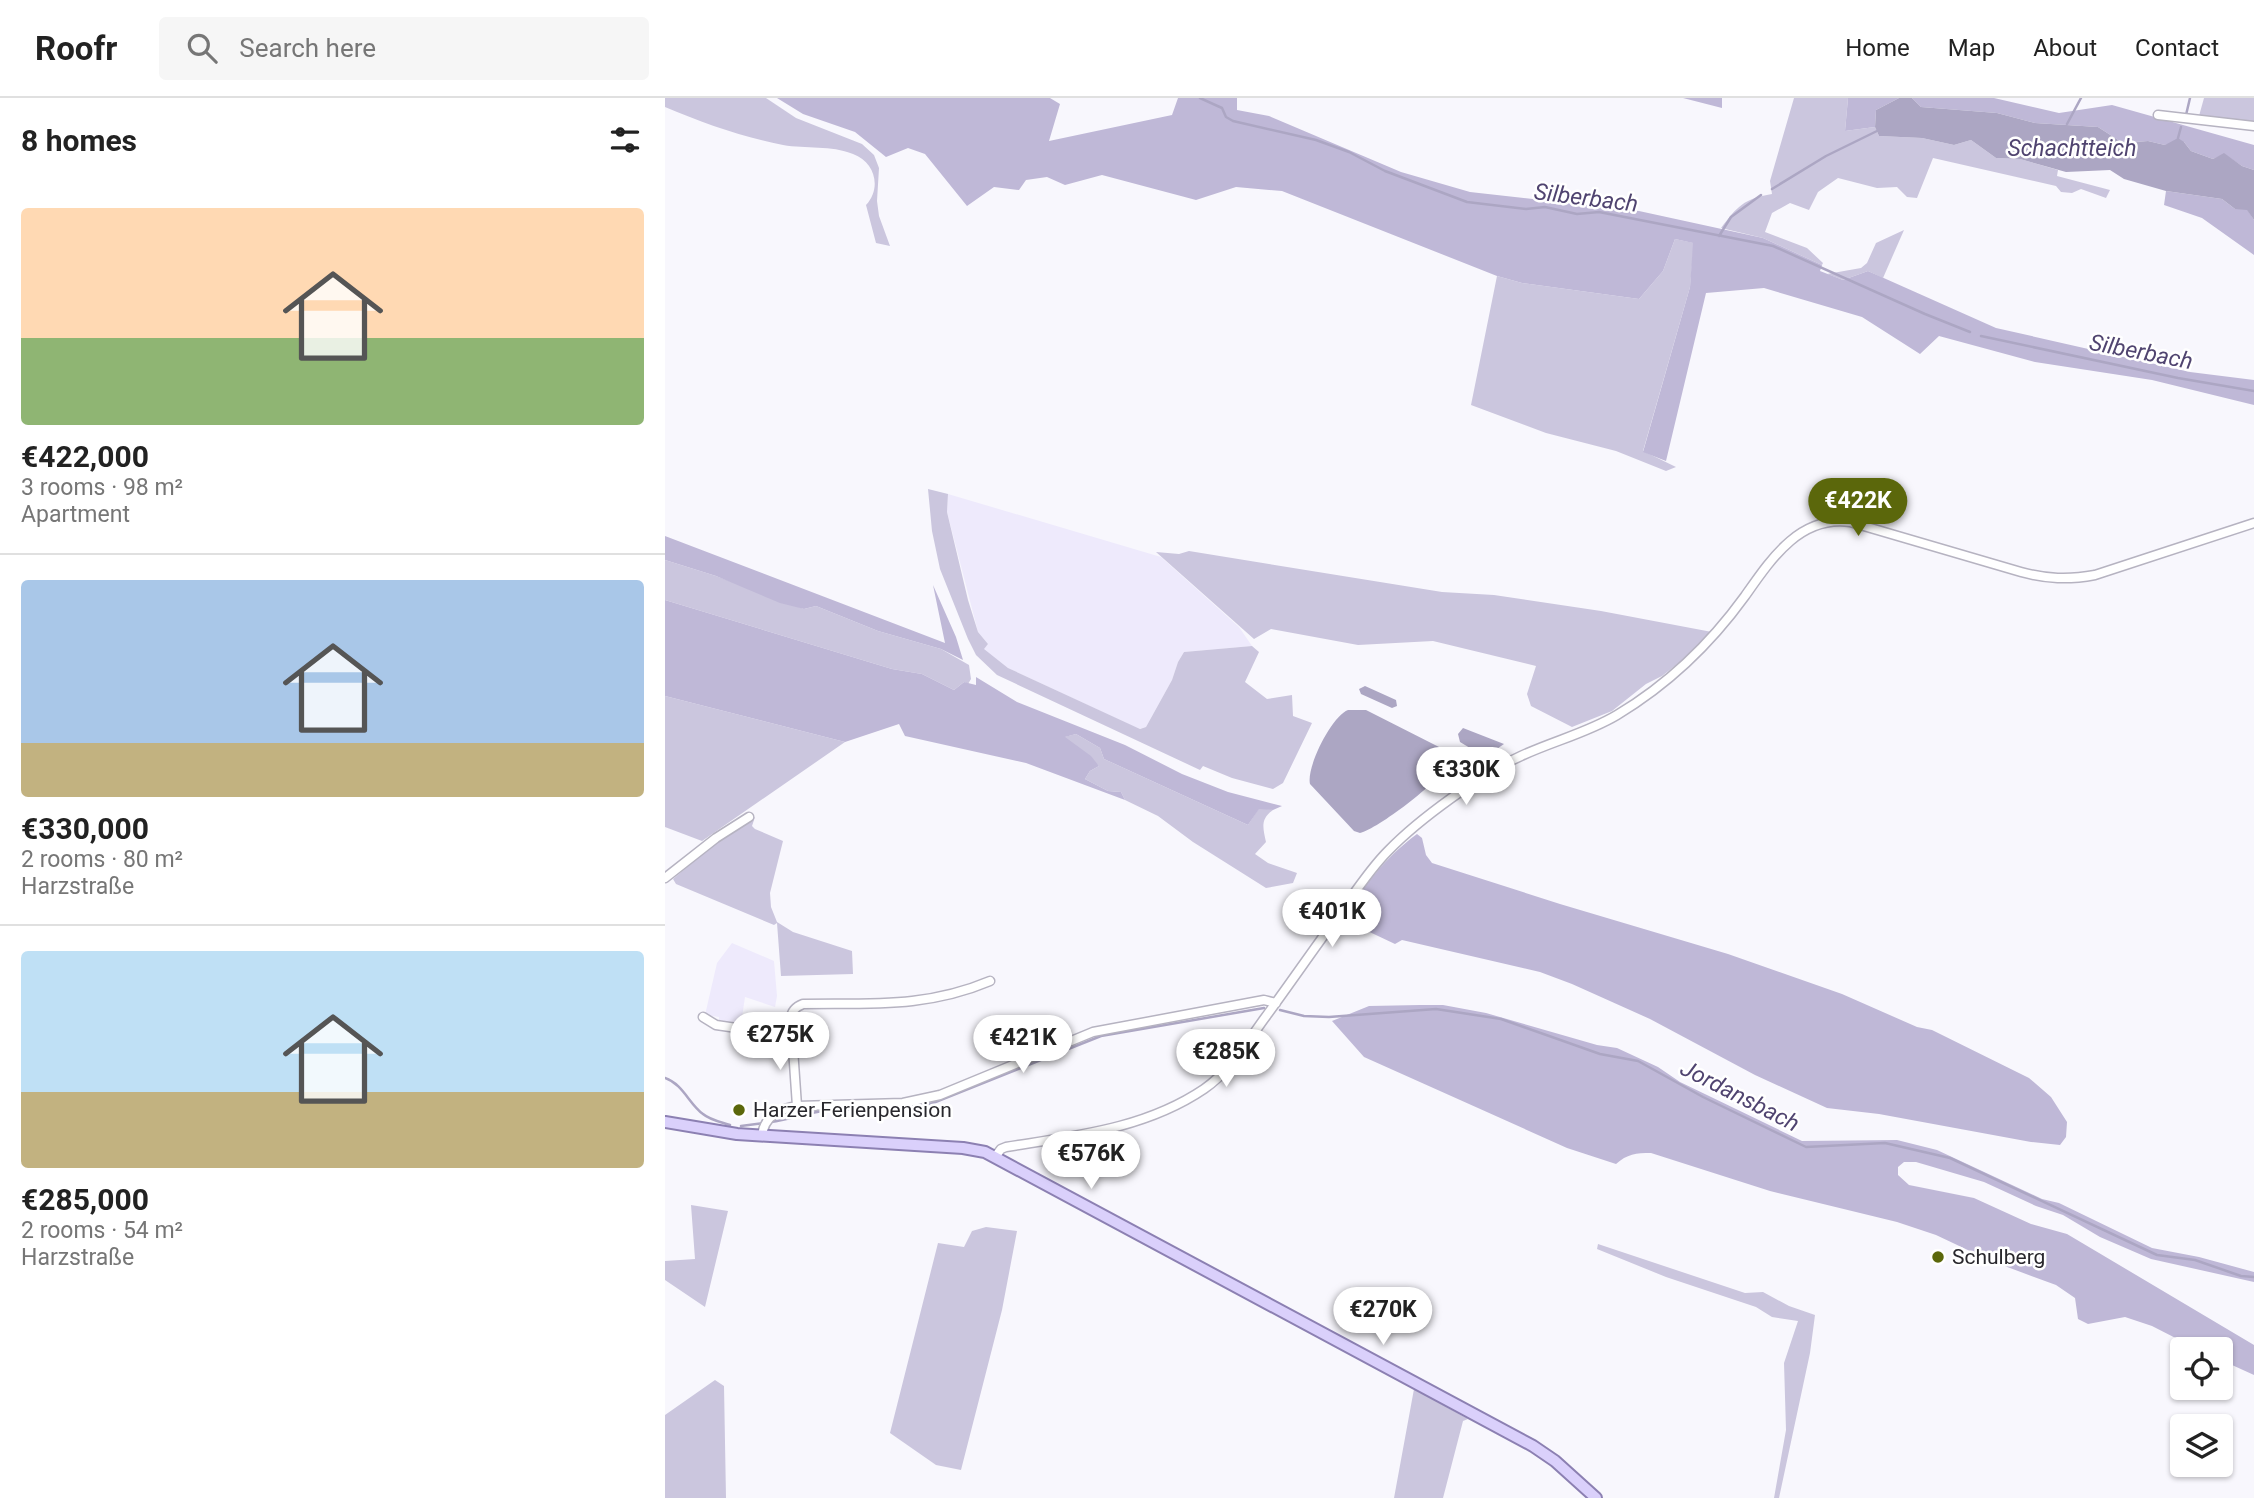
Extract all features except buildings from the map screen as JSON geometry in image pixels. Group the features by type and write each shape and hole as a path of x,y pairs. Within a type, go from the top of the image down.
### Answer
{"main road":[{"path":"665,1122 723,1132 963,1148 985,1152 1533,1446 1555,1461 1596,1498"}],"street":[{"path":"2158,115 2254,126"},
{"path":"995,1157 1006,1147 1114,1128 1154,1115 1206,1087 1224,1071 1366,876 1397,842 1488,774 1514,759 1618,714 1664,681 1713,636 1785,546 1802,532 1824,521 1839,520 1862,524 2021,572 2044,578 2069,580 2095,575 2254,523"},
{"path":"665,878 716,838 749,817"},
{"path":"797,1106 792,1036 792,1014 797,1007 803,1004 925,1000 950,996 990,981"},
{"path":"762,1133 768,1119 776,1111 797,1106 916,1101 940,1095 1093,1032 1264,1000 1276,1003"},
{"path":"703,1017 716,1025 792,1036"}],"shaded area":[{"path":"665,98 766,98 796,118 862,144 874,155 879,168 879,216 890,246 876,243 866,205 874,191 874,176 861,158 836,149 783,145 738,134 665,107"},
{"path":"777,98 1050,98 1060,104 1049,141 1172,115 1178,98 1237,98 1237,110 1269,116 1401,172 1470,192 1639,211 1763,238 1822,265 1820,271 1843,280 1868,271 1996,328 2190,372 2254,380 2254,405 2152,380 2035,362 1939,336 1920,354 1862,317 1764,288 1706,293 1666,461 1643,452 1690,287 1693,243 1675,239 1663,271 1639,299 1522,283 1497,276 1282,191 1236,187 1196,200 1102,175 1065,185 1047,177 1026,180 1019,190 994,187 967,206 925,154 908,148 886,157 855,132 803,114"},
{"path":"1683,98 1722,98 1722,108"},
{"path":"1794,98 1848,98 1845,131 1875,127 1879,136 1922,138 1954,145 1971,140 1996,158 2020,159 2058,170 2057,176 2110,190 2106,198 2081,189 2072,193 2061,192 2056,186 1933,158 1917,198 1907,197 1897,187 1877,188 1838,178 1818,192 1809,210 1790,203 1772,213 1765,232 1807,248 1822,265 1763,238 1721,228 1742,205 1754,198 1772,194 1770,181"},
{"path":"1848,98 1899,98 1876,110 1875,127 1845,131"},
{"path":"1912,98 1994,98 2059,113 2112,105 2254,145 2254,170 2242,166 2224,154 2213,159 2191,151 2184,142 2165,145 2148,141 2123,143 2098,127 2035,123 1997,113 1921,107"},
{"path":"2204,98 2254,98 2254,123 2199,116"},
{"path":"2166,191 2222,199 2235,209 2247,209 2254,220 2254,255 2202,218 2164,205"},
{"path":"1904,230 1883,278 1868,271 1843,280 1827,274 1861,268 1867,263 1876,243"},
{"path":"1675,239 1694,243 1690,287 1643,451 1676,467 1666,471 1616,451 1546,433 1471,405 1497,276 1522,283 1639,299 1663,271"},
{"path":"928,489 948,494 947,512 968,600 978,632 988,644 984,649 1008,668 1140,729 1146,727 1184,652 1252,646 1259,652 1245,682 1267,699 1292,695 1293,716 1312,723 1283,783 1273,789 1232,778 1203,766 1200,770 997,675 976,655 940,569 932,531"},
{"path":"948,494 1161,557 1239,627 1252,646 1184,652 1146,727 1139,729 1008,668 983,649 988,644 978,632 947,512"},
{"path":"665,536 945,643 933,585 963,660 941,649 878,631 816,606 804,609 780,603 716,576 665,560"},
{"path":"1189,551 1442,592 1494,595 1601,611 1712,632 1685,658 1612,711 1572,727 1531,706 1527,694 1536,666 1433,641 1358,645 1271,629 1254,639 1156,552 1179,554"},
{"path":"665,560 804,609 816,606 878,631 941,649 969,665 971,679 968,684 964,682 954,690 922,674 892,669 665,600"},
{"path":"665,600 892,669 922,674 954,690 964,682 976,685 976,677 1017,702 1125,745 1182,774 1228,792 1282,806 1273,810 1259,809 1248,825 1104,759 1100,748 1076,734 1065,737 1091,756 1099,766 1090,771 1085,779 1108,791 1121,792 1125,800 1026,763 905,736 899,724 845,742 665,696"},
{"path":"665,696 845,742 702,841 665,827"},
{"path":"1076,734 1100,748 1104,759 1248,825 1259,808 1273,810 1264,820 1266,842 1255,854 1268,863 1297,873 1293,883 1266,888 1193,842 1158,816 1125,800 1121,792 1108,791 1085,779 1090,771 1099,766 1064,737"},
{"path":"755,817 752,826 755,829 783,841 770,893 771,907 777,922 793,932 852,951 853,974 781,976 777,923 774,925 676,884 673,879 708,849"},
{"path":"1417,834 1422,838 1426,855 1432,863 1728,954 1842,994 1917,1027 1932,1030 2029,1078 2051,1097 2067,1122 2066,1137 2060,1145 2031,1142 1879,1114 1827,1108 1755,1075 1650,1019 1572,984 1540,972 1402,940 1395,944 1342,919 1384,863"},
{"path":"732,943 774,961 777,996 775,1007 745,997 741,1024 719,1021 719,1017 705,1015 717,963"},
{"path":"1443,1005 1486,1013 1597,1045 1617,1048 1802,1141 1897,1140 1937,1150 2042,1199 2059,1203 2152,1248 2254,1272 2254,1282 2151,1259 2100,1237 2063,1215 2036,1206 1984,1182 1916,1162 1904,1162 1898,1167 1898,1175 1909,1185 1974,1198 2031,1224 2067,1234 2254,1345 2254,1375 2233,1365 2233,1337 2174,1337 2125,1317 2088,1324 2078,1319 2075,1298 2056,1285 1991,1261 1936,1235 1897,1222 1770,1191 1651,1153 1632,1155 1616,1164 1567,1148 1364,1057 1332,1021 1369,1006"},
{"path":"691,1205 728,1211 705,1307 665,1280 665,1261 695,1259"},
{"path":"986,1227 1017,1231 1002,1310 961,1470 936,1465 890,1433 938,1243 964,1247 972,1231"},
{"path":"1598,1244 1745,1293 1763,1292 1789,1306 1815,1315 1810,1353 1779,1498 1774,1498 1786,1430 1784,1363 1798,1321 1772,1317 1756,1307 1666,1277 1597,1249"},
{"path":"715,1380 724,1386 726,1498 665,1498 665,1415"},
{"path":"1414,1389 1468,1419 1463,1421 1443,1498 1394,1498"}],"water":[{"name":"Schachtteich","path":"1899,98 1912,98 1921,107 1997,113 2035,123 2098,127 2123,143 2148,141 2165,145 2178,138 2191,151 2213,159 2224,153 2242,166 2254,170 2254,220 2247,210 2235,209 2222,199 2166,191 2124,179 2110,170 2066,172 2020,159 1996,158 1971,140 1954,145 1922,138 1879,136 1875,127 1876,110"},
{"path":"1365,686 1396,700 1397,706 1392,708 1361,694 1359,689"},
{"path":"1348,710 1366,710 1454,757 1449,766 1412,800 1382,822 1360,833 1354,831 1310,784 1312,766 1321,743 1335,722"},
{"path":"1463,728 1504,744 1485,757 1460,742 1458,734"}],"waterway":[{"name":"Silberbach","path":"1200,98 1222,108 1226,117 1233,121 1316,140 1349,152 1385,171 1467,202 1526,209 1545,207 1577,214 1599,212 1773,246 1970,332"},
{"path":"2067,124 2081,98"},
{"path":"2186,115 2190,98"},
{"path":"2178,138 2181,127"},
{"path":"1772,189 1826,156 1877,131"},
{"path":"1719,236 1731,217 1761,195"},
{"name":"Silberbach","path":"1981,336 2178,378 2254,391"},
{"name":"Jordansbach","path":"771,1122 830,1110 923,1107 1101,1036 1264,1008"},
{"name":"Jordansbach","path":"1280,1010 1304,1016 1329,1017 1436,1009 1501,1019 1600,1054 1638,1061 1703,1097 1806,1147 1885,1143 1950,1158 2157,1255 2195,1260 2241,1276 2254,1277"},
{"name":"Jordansbach","path":"665,1078 677,1085 706,1116 730,1125"},
{"name":"Jordansbach","path":"741,1126 764,1123"}],"place":[{"name":"Harzer Ferienpension","path":"739,1110"},
{"name":"Schulberg","path":"1938,1257"}]}
